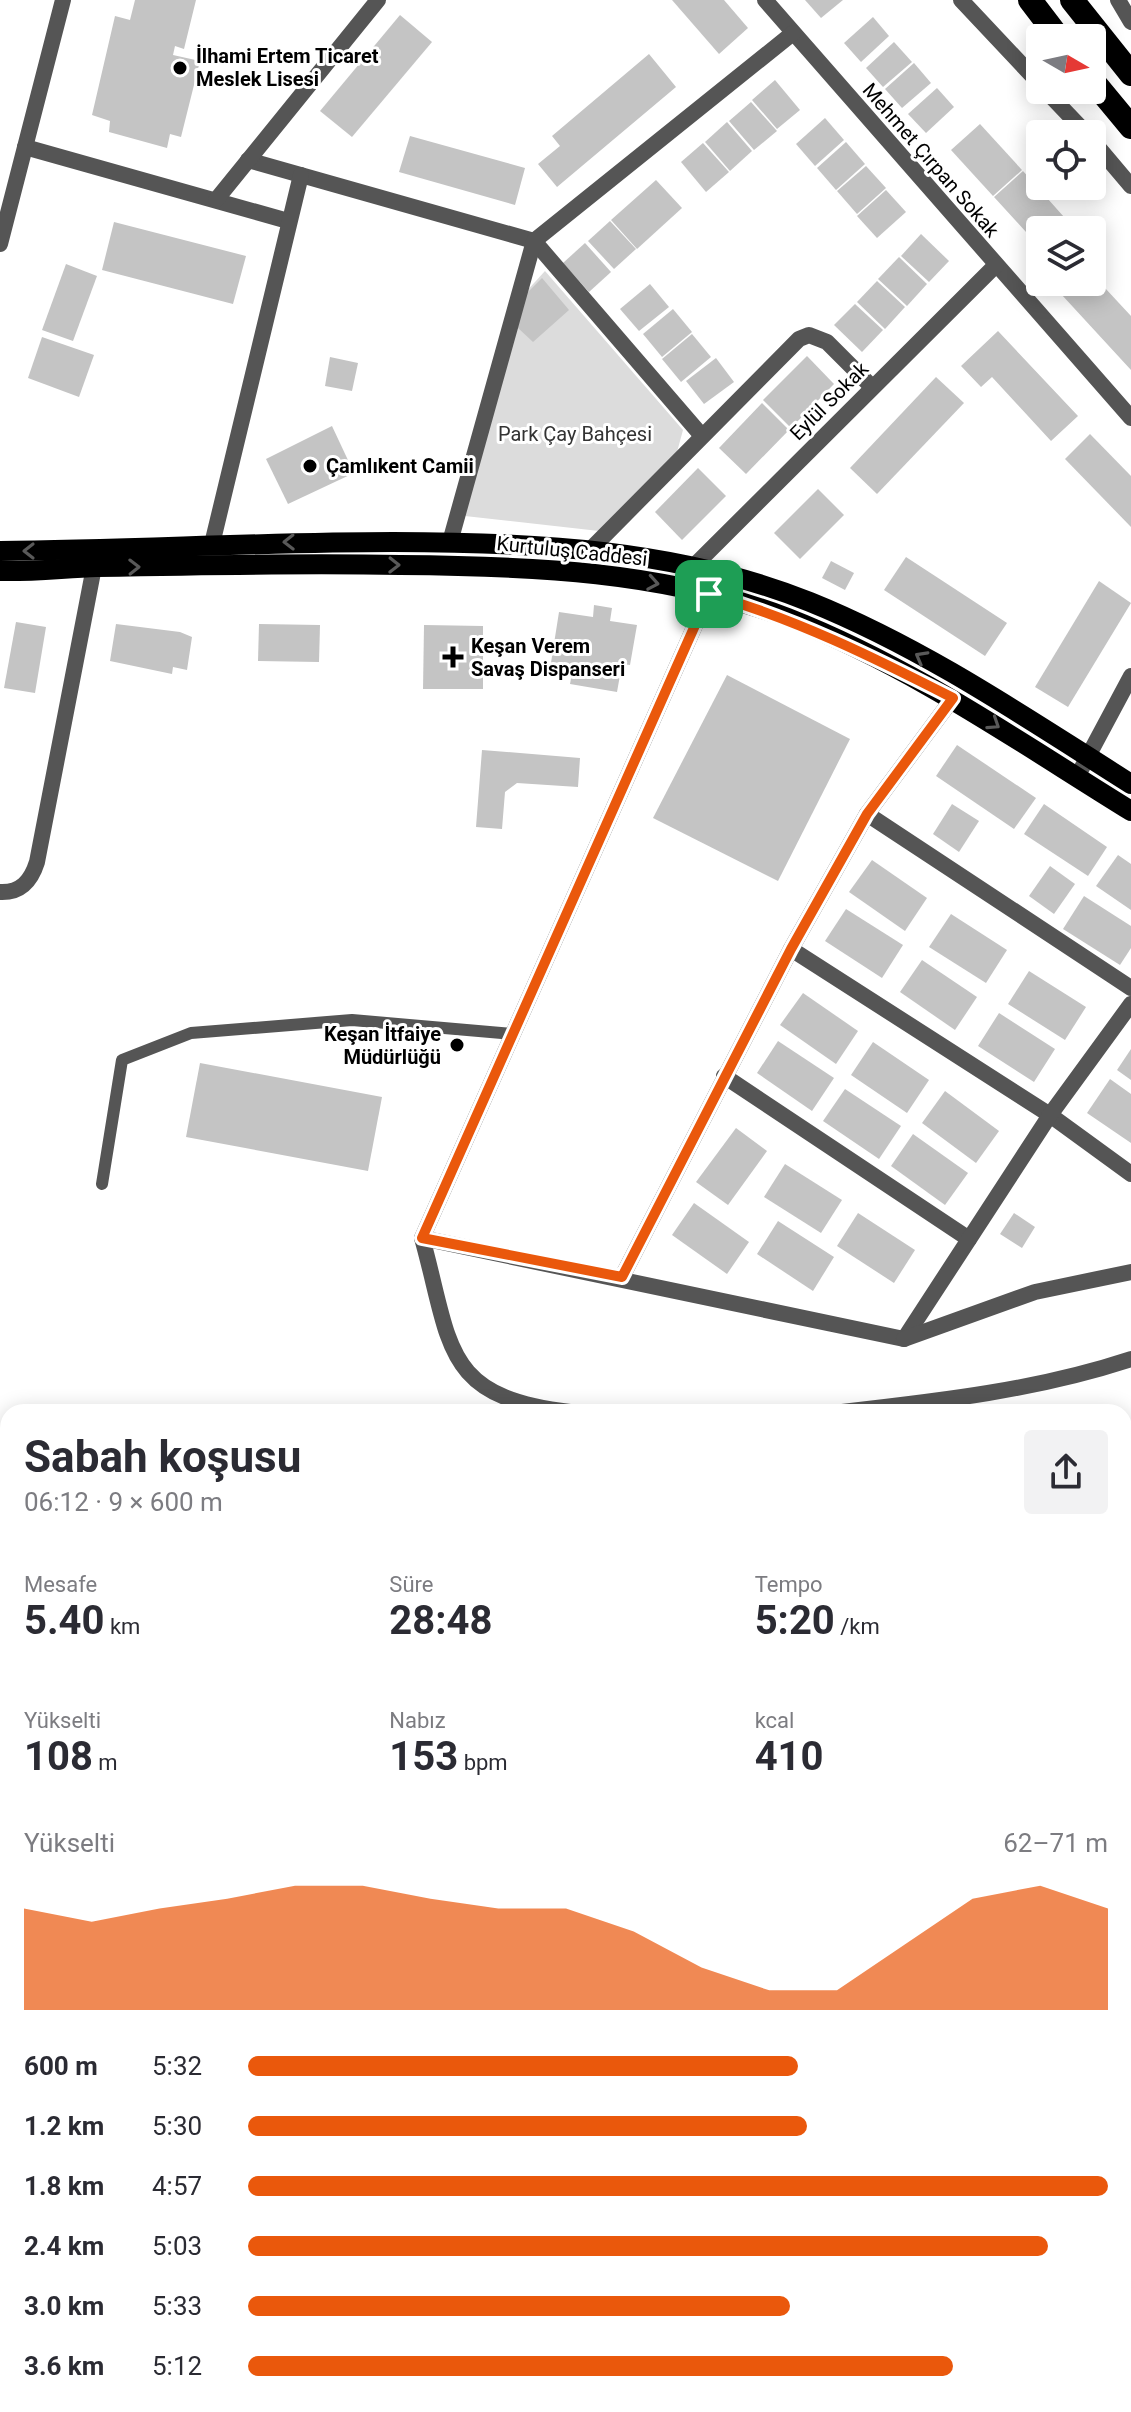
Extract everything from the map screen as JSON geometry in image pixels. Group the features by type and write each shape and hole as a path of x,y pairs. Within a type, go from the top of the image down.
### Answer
{"highway":[{"path":"1030,0 1048,24"},
{"path":"1072,0 1131,74"},
{"path":"1106,97 1131,127"}],"main road":[{"name":"Kurtuluş Caddesi","path":"0,551 212,544 450,542 591,549 693,567 773,589 849,619 925,659 1131,784"},
{"name":"Kurtuluş Caddesi","path":"0,571 335,564 509,567 612,576 709,594 812,629 953,698 1131,811"}],"street":[{"path":"0,244 63,0"},
{"path":"216,200 378,0"},
{"name":"Mehmet Çırpan Sokak","path":"765,0 1131,418"},
{"path":"961,0 1026,69"},
{"path":"1118,0 1131,22"},
{"path":"450,542 534,241 793,33"},
{"path":"1058,104 1074,120"},
{"path":"25,147 288,221"},
{"path":"1106,157 1131,186"},
{"path":"248,160 534,241 702,436"},
{"path":"212,544 301,175"},
{"name":"Eylül Sokak","path":"693,567 996,265"},
{"path":"591,549 799,339 809,335 827,342 872,387"},
{"path":"0,892 13,891 26,885 37,862 94,567"},
{"path":"536,1404 493,1394 462,1369 447,1333 422,1238 709,594"},
{"path":"1077,777 1131,676"},
{"path":"622,1277 791,949 867,814 953,698"},
{"path":"867,814 1131,988"},
{"path":"791,949 1050,1115 1131,1174"},
{"path":"904,1339 1050,1115 1131,1004"},
{"path":"724,1076 969,1239"},
{"path":"422,1238 622,1277 904,1339 1035,1292 1131,1272"},
{"path":"906,1404 1001,1392 1056,1381 1131,1359"}],"lane":[{"path":"102,1184 122,1060 191,1033 352,1020 513,1034"}],"green space":[{"name":"Park Çay Bahçesi","path":"545,271 683,430 677,452 599,531 465,516 524,294"}],"building":[{"path":"135,0 196,0 184,49 175,46 173,55 200,61 181,137 170,134 167,148 109,132 110,121 92,115 115,16 130,20"},
{"path":"672,0 724,0 748,28 719,54"},
{"path":"805,0 843,0 821,18"},
{"path":"400,15 432,42 352,137 320,111"},
{"path":"873,17 889,36 861,62 844,43"},
{"path":"894,42 912,62 883,87 866,68"},
{"path":"649,54 676,87 557,187 538,164 560,146 552,136"},
{"path":"914,63 931,83 902,108 885,89"},
{"path":"775,80 800,110 777,129 752,100"},
{"path":"937,88 954,107 926,133 908,114"},
{"path":"751,102 777,131 754,150 729,121"},
{"path":"825,118 844,140 815,166 796,144"},
{"path":"727,122 752,151 730,171 705,142"},
{"path":"980,124 1022,170 993,196 951,150"},
{"path":"410,136 525,168 515,205 399,172"},
{"path":"846,142 865,164 836,190 817,168"},
{"path":"703,143 729,172 706,192 681,162"},
{"path":"866,166 886,188 857,214 837,191"},
{"path":"1023,171 1026,174 1026,200 1049,200 1063,216 1026,216 1026,232 994,197"},
{"path":"656,180 682,208 637,249 611,220"},
{"path":"886,190 906,212 877,238 857,216"},
{"path":"610,221 636,249 614,269 588,241"},
{"path":"114,222 246,256 233,304 102,270"},
{"path":"921,234 949,261 929,282 901,256"},
{"path":"585,243 611,272 589,292 563,263"},
{"path":"899,257 927,284 907,306 878,279"},
{"path":"66,264 97,276 73,341 42,330"},
{"path":"542,278 569,310 533,342 517,327 525,295"},
{"path":"877,281 905,307 885,329 857,302"},
{"path":"650,284 669,307 639,331 620,309"},
{"path":"1106,289 1131,316 1131,370 1063,296 1106,296"},
{"path":"855,304 883,330 862,352 834,325"},
{"path":"673,309 692,332 662,357 643,334"},
{"path":"998,331 1078,416 1051,441 992,377 981,387 961,366"},
{"path":"692,334 711,357 681,382 662,359"},
{"path":"42,337 94,355 79,397 28,378"},
{"path":"807,356 834,384 791,428 763,400"},
{"path":"330,357 358,363 352,391 325,386"},
{"path":"716,358 734,382 704,404 686,381"},
{"path":"936,377 964,403 877,494 850,468"},
{"path":"762,403 789,430 746,474 719,448"},
{"name":"Çamlıkent Camii","path":"332,426 354,473 288,504 266,459"},
{"path":"1090,434 1131,476 1131,527 1065,459"},
{"path":"698,468 726,496 682,540 655,512"},
{"path":"818,489 844,515 800,559 774,533"},
{"path":"906,557 1007,623 985,656 884,590"},
{"path":"831,561 854,573 845,590 822,578"},
{"path":"1099,581 1131,603 1068,707 1035,687"},
{"path":"594,605 612,608 610,621 637,625 630,665 622,664 617,692 570,684 572,673 550,669 559,612 593,617"},
{"path":"16,622 46,627 35,693 4,688"},
{"path":"116,624 180,632 192,637 187,670 173,667 172,674 110,661"},
{"path":"259,624 320,625 319,662 258,661"},
{"name":"Keşan Verem Savaş Dispanseri","path":"424,625 483,626 483,689 423,689"},
{"path":"727,675 850,739 778,881 653,818"},
{"path":"957,745 1036,798 1014,829 936,776"},
{"path":"482,750 580,758 578,787 517,783 505,792 502,829 476,827"},
{"path":"952,804 979,821 959,852 933,834"},
{"path":"1044,804 1107,847 1088,876 1024,834"},
{"path":"1118,855 1131,864 1131,910 1096,886"},
{"path":"872,860 927,898 905,931 849,892"},
{"path":"1050,866 1075,884 1054,914 1029,896"},
{"path":"1084,896 1131,926 1131,948 1120,965 1063,929"},
{"path":"846,909 903,945 882,978 825,941"},
{"path":"951,914 1007,950 986,983 929,947"},
{"path":"922,960 977,997 955,1030 900,992"},
{"path":"1029,971 1086,1007 1065,1040 1008,1004"},
{"path":"803,993 858,1031 836,1064 780,1025"},
{"path":"999,1013 1055,1049 1034,1082 978,1046"},
{"path":"778,1041 834,1078 812,1111 757,1073"},
{"path":"873,1042 929,1080 907,1113 851,1075"},
{"path":"1131,1049 1131,1080 1117,1070"},
{"path":"200,1063 382,1097 368,1171 186,1137"},
{"path":"1110,1079 1131,1094 1131,1143 1087,1113"},
{"path":"845,1089 901,1126 879,1159 823,1121"},
{"path":"945,1091 999,1131 976,1163 922,1123"},
{"path":"736,1128 767,1151 728,1205 696,1182"},
{"path":"913,1134 968,1173 945,1205 891,1166"},
{"path":"785,1164 842,1200 821,1233 764,1197"},
{"path":"694,1203 749,1242 727,1274 672,1235"},
{"path":"858,1213 915,1250 894,1283 837,1246"},
{"path":"1014,1213 1035,1227 1022,1248 1000,1234"},
{"path":"778,1221 834,1257 813,1291 757,1254"}],"place":[{"name":"İlhami Ertem Ticaret Meslek Lisesi","path":"180,68"},
{"name":"Çamlıkent Camii","path":"310,466"},
{"name":"Keşan Verem Savaş Dispanseri","path":"453,657"},
{"name":"Keşan İtfaiye Müdürlüğü","path":"457,1045"}],"route":[{"path":"709,594 787,618 849,645 953,698 867,814 791,949 622,1277 422,1238 467,1136 709,594"}]}
